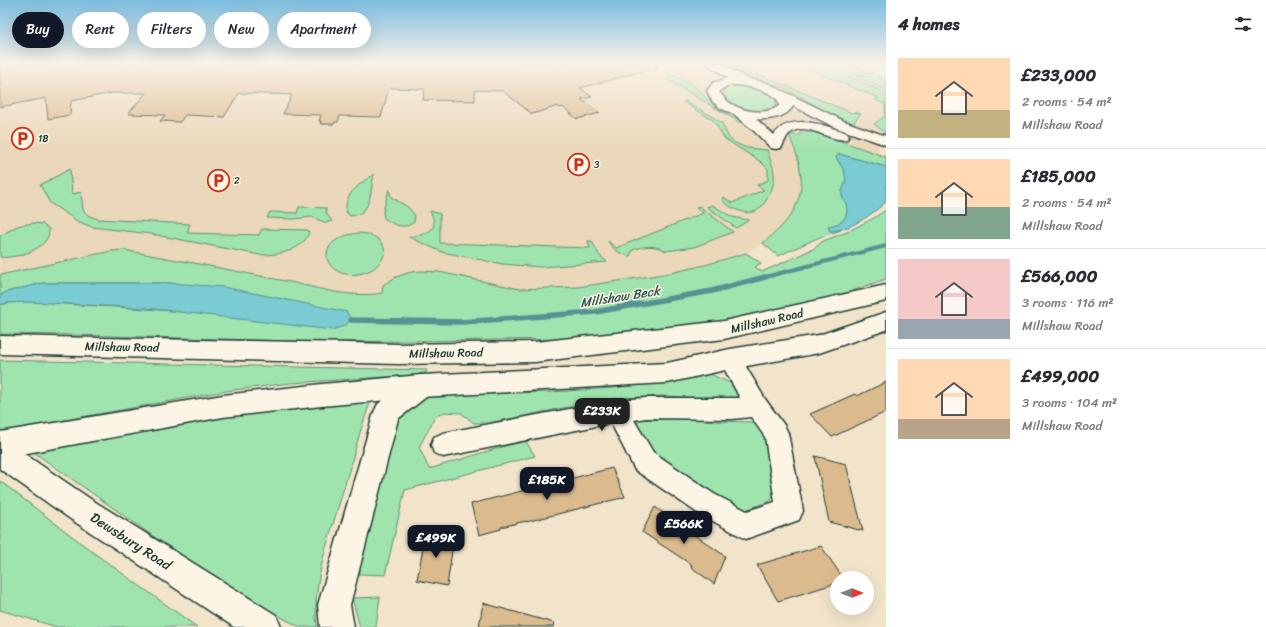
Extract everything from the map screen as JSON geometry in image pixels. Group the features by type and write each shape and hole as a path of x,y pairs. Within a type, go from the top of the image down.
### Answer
{"main road":[{"name":"Millshaw Road","path":"0,345 398,354 535,352 724,330 886,293"},
{"path":"0,445 223,406 422,386 667,373 819,344 886,321"},
{"path":"458,353 460,384"},
{"path":"337,627 334,605 387,412 422,386"},
{"name":"Dewsbury Road","path":"0,453 80,508 264,627"}],"street":[{"path":"713,92 717,101 737,111 758,127 776,145"},
{"path":"775,92 839,124 886,141"},
{"path":"776,145 770,123 775,114 786,107 786,102 782,96"},
{"path":"737,111 760,115 775,114 819,124 853,140"},
{"path":"776,145 781,135 787,129 797,126 821,130 886,150"},
{"path":"616,411 644,461 706,503 746,525 790,511 776,433 757,406 730,360"},
{"path":"443,445 616,411 661,408 732,409 757,406"}],"shaded area":[{"path":"0,92 866,92 880,98 876,100 885,104 885,116 874,124 883,133 877,154 818,133 800,134 790,137 800,170 800,192 794,211 778,231 763,243 734,257 670,273 578,287 392,291 356,295 124,250 88,255 0,275"}],"green space":[{"path":"689,92 701,92 724,112 743,122 739,122"},
{"path":"724,92 767,92 775,99 776,105 764,110 748,109 733,104 723,95"},
{"path":"792,92 802,92 852,113 855,112 861,114 855,120 854,124 827,112"},
{"path":"865,92 886,93 886,134 874,124 885,116 885,104 875,100 879,98"},
{"path":"686,101 721,122 729,138 735,143 747,148 767,150 773,170 774,183 765,203 754,212 749,213 739,211 726,204 722,198 724,197 732,203 764,190 757,185 768,180 768,169 761,162 725,139 713,120 683,102"},
{"path":"809,132 818,133 886,157 886,167 839,154 836,157 843,169 846,179 842,190 842,197 846,204 847,213 843,220 837,224 828,226 830,231 841,230 820,237 778,256 763,243 787,220 797,203 801,182 800,170 790,137 792,134 797,136"},
{"path":"70,169 72,194 81,192 83,210 89,216 98,219 190,224 187,233 259,235 262,229 308,230 309,233 295,248 281,253 260,255 151,234 92,227 77,221 50,203 40,185"},
{"path":"374,174 369,201 366,207 357,215 350,216 346,212 346,205 350,194 358,185"},
{"path":"389,189 391,197 408,207 415,216 414,222 406,226 399,226 384,218 383,212"},
{"path":"712,205 732,217 749,220 736,228 707,207"},
{"path":"699,206 733,232 694,247 666,251 657,247 641,247 632,250 630,256 618,252 608,241 616,248 703,213 696,207"},
{"path":"299,207 326,208 326,213 332,221 326,223 312,217 294,219 267,218 270,212 297,213"},
{"path":"886,210 886,279 814,304 734,321 577,339 330,342 0,334 0,305 18,302 145,309 344,326 351,320 170,283 43,283 6,292 0,296 0,275 111,251 124,250 343,293 382,293 383,285 396,277 411,272 422,271 439,272 520,289 578,287 670,273 746,253 761,263 755,267 762,272 815,248 823,241 847,232"},
{"path":"430,211 440,214 440,243 590,248 588,241 592,241 599,255 607,262 541,267 502,264 442,252 409,237 421,235 433,228 433,218"},
{"path":"33,223 42,224 49,229 48,236 44,242 39,247 23,254 0,257 0,236 17,226"},
{"path":"360,233 369,234 382,243 385,251 380,262 371,270 356,274 343,273 333,268 328,261 327,252 332,244 343,237"},
{"path":"0,360 427,370 426,373 415,375 291,383 226,391 4,431 0,429"},
{"path":"710,374 737,386 739,393 738,397 730,399 664,396 623,398 488,423 474,423 461,413 444,412 435,417 419,447 429,469 525,440 535,456 405,490 385,575 358,574 397,418 419,400 447,395 551,392 613,388"},
{"path":"372,398 360,432 323,558 317,592 317,627 300,627 234,593 32,451 145,427"},
{"path":"642,415 662,415 716,421 754,422 761,426 768,435 777,491 770,501 746,510 734,510 654,459 636,425"},
{"path":"0,481 94,553 197,627 57,627 0,610"},
{"path":"380,597 376,627 360,627 352,598"}],"water":[{"path":"839,154 886,167 886,202 867,217 853,225 830,231 828,226 843,220 847,213 846,204 842,197 842,190 846,179 843,169 836,157"},
{"path":"43,283 170,283 223,287 347,312 351,320 344,326 332,330 146,308 29,302 7,303 0,305 0,296 6,292"}],"building":[{"path":"0,92 388,92 381,117 340,116 338,122 335,122 334,124 320,124 321,121 319,121 321,115 283,114 292,95 239,93 224,117 185,115 180,122 160,121 165,115 128,114 146,93 113,93 71,101 70,115 48,119 46,98 0,107"},
{"path":"424,92 475,92 475,101 423,100"},
{"path":"505,92 586,92 592,97 581,99 600,113 577,119 563,107 560,108 558,106 532,114"},
{"path":"886,382 886,412 832,437 810,414 855,394 857,396"},
{"path":"815,456 846,464 863,531 829,522"},
{"path":"612,468 625,497 501,527 501,529 479,535 471,504"},
{"path":"655,507 725,556 714,584 691,567 692,565 642,532"},
{"path":"426,532 454,537 447,586 417,580"},
{"path":"821,546 838,571 830,571 830,585 778,601 757,565"},
{"path":"483,603 554,623 553,627 479,627"}],"waterway":[{"name":"Millshaw Beck","path":"761,278 886,246"},
{"name":"Millshaw Beck","path":"351,320 462,322 595,312 712,291 765,277"}],"place":[{"name":"1B","path":"23,138"},
{"name":"3","path":"579,164"},
{"name":"2","path":"218,180"}]}
